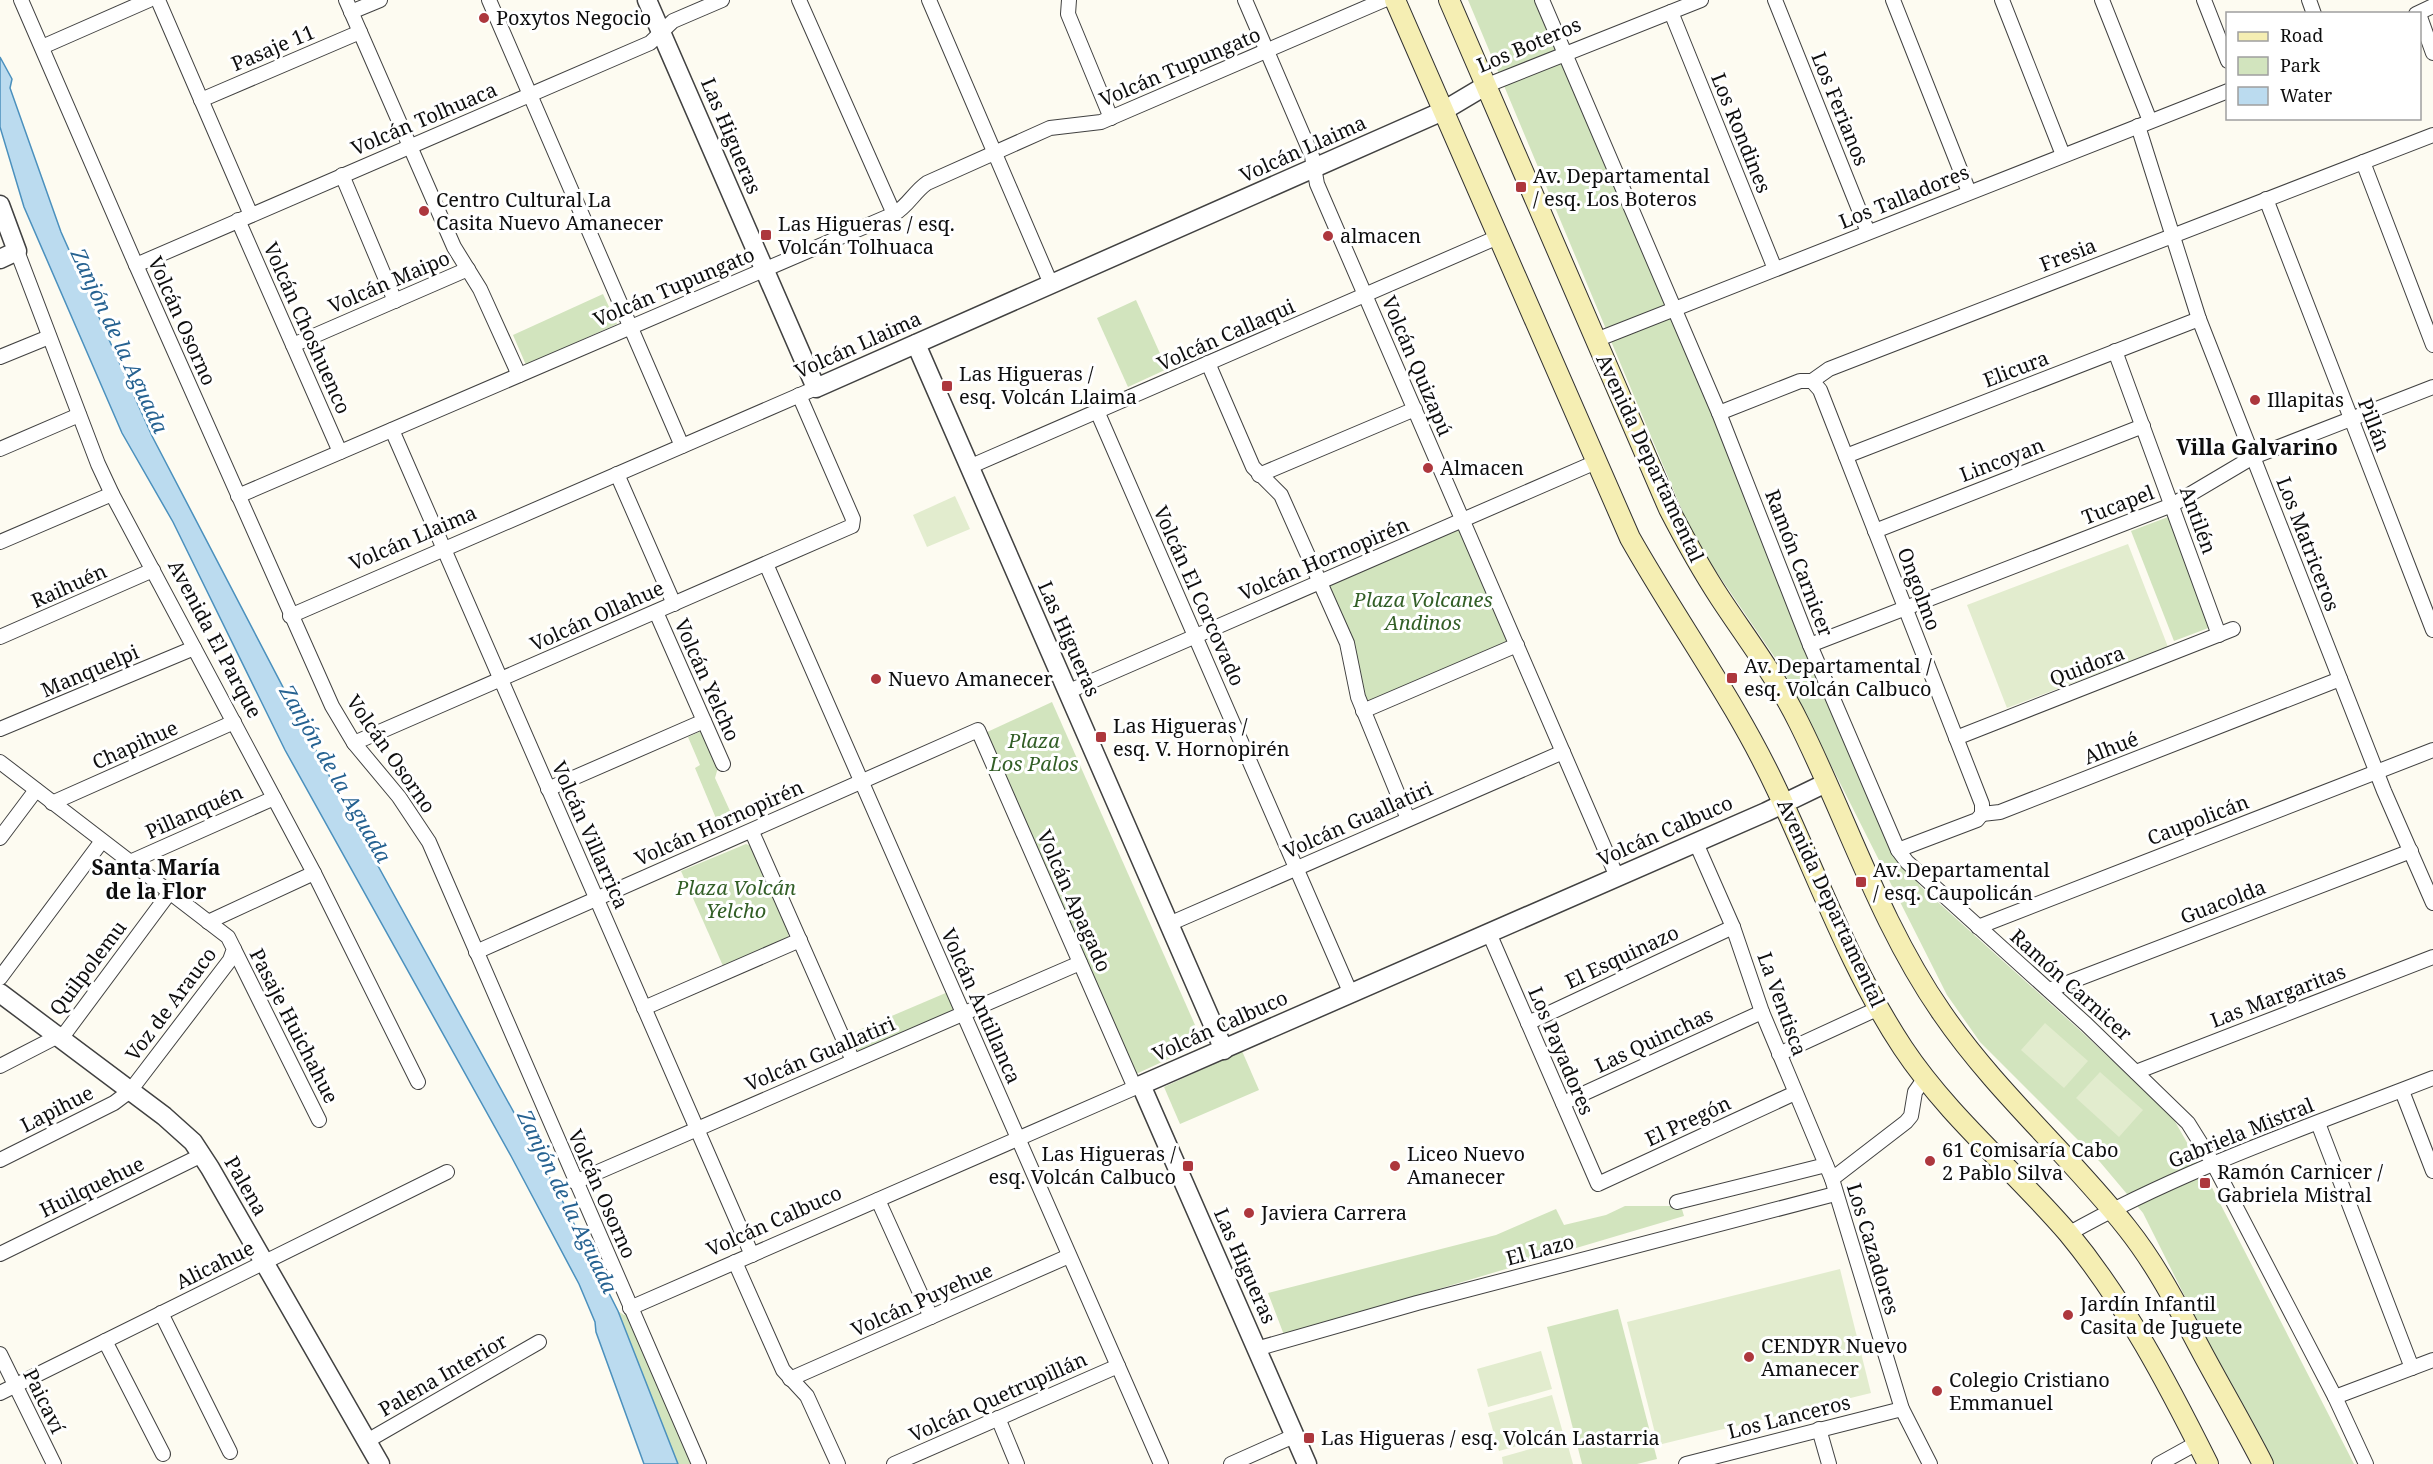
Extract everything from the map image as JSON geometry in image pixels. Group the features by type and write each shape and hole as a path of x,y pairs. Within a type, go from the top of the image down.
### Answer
{"main road":[{"name":"Avenida Departamental","path":"1395,0 1630,538 1657,586 1737,712 1783,804 1839,931 1879,1008 1925,1078 1949,1108 2068,1234 2117,1299 2208,1464"},
{"name":"Avenida Departamental","path":"1449,0 1639,442 1682,534 1710,582 1783,694 1910,961 1941,1012 2005,1094 2111,1209 2151,1261 2263,1464"}],"street":[{"name":"Volcán Osorno","path":"21,0 290,616 332,706 354,743 399,796 429,842 699,1464"},
{"path":"42,47 149,0"},
{"name":"Volcán Choshuenco","path":"158,0 201,100 293,345 340,452"},
{"path":"380,0 349,6 454,247 480,289 519,375"},
{"path":"489,0 682,446"},
{"name":"Las Higueras","path":"648,0 764,269 807,392"},
{"name":"Volcán Tolhuaca","path":"136,265 650,43 673,21 722,0"},
{"path":"799,0 894,214"},
{"path":"928,0 1051,284"},
{"path":"1070,0 1068,14 1111,118"},
{"name":"Volcán Quizapú","path":"1245,0 1312,156 1317,184 1617,877"},
{"name":"Volcán Tupungato","path":"238,496 894,214 906,206 927,183 1050,128 1090,124 1111,118 1384,0"},
{"name":"Ramón Carnicer","path":"1542,0 1719,413 1810,645 1898,850 1908,862 2182,1114 2213,1163 2334,1397 2366,1464"},
{"name":"Los Boteros","path":"1443,111 1485,86 1701,0"},
{"name":"Los Ferianos","path":"1775,0 1868,232"},
{"path":"1893,0 1969,192"},
{"path":"2002,0 2063,155"},
{"name":"Los Matriceros","path":"2102,0 2144,123 2172,236 2199,318 2377,772 2433,903"},
{"path":"2204,0 2226,56"},
{"path":"2417,11 2433,6"},
{"name":"Los Rondines","path":"1671,12 1775,269"},
{"path":"2421,22 2433,53"},
{"name":"Pasaje 11","path":"201,100 360,32"},
{"name":"Los Talladores","path":"1596,340 2226,92"},
{"name":"Volcán Llaima","path":"290,616 807,392 1443,111"},
{"name":"Fresia","path":"1719,413 1800,381 1812,381 1829,369 2433,135"},
{"path":"2363,162 2433,345"},
{"path":"342,176 395,301"},
{"name":"Pillán","path":"2266,199 2433,630"},
{"name":"Avenida El Parque","path":"0,205 79,415 112,494 314,873 418,1082"},
{"name":"Volcán Callaqui","path":"969,467 1498,237"},
{"path":"0,259 17,252"},
{"name":"Volcán Maipo","path":"293,345 468,269"},
{"name":"Elicura","path":"1846,456 2199,318"},
{"path":"0,357 49,337"},
{"name":"Las Higueras","path":"916,344 1224,1050"},
{"name":"Antilén","path":"2115,351 2219,635"},
{"path":"1208,363 1253,467 1281,495 1347,643 1358,697 1408,819"},
{"name":"Ongolmo","path":"1812,381 1820,390 1846,456 1982,804 1982,814"},
{"name":"Tucapel","path":"1810,645 2172,505 2253,457 2433,387"},
{"name":"Volcán Ollahue","path":"354,743 854,524 807,392"},
{"path":"1259,475 1415,409"},
{"name":"Volcán El Corcovado","path":"1097,411 1351,994"},
{"path":"0,448 79,415"},
{"name":"Lincoyan","path":"1875,531 2143,426"},
{"name":"Volcán Villarrica","path":"392,430 752,1255"},
{"name":"Volcán Hornopirén","path":"1067,692 1596,462"},
{"name":"Volcán Yelcho","path":"617,474 674,604"},
{"path":"0,542 112,494"},
{"name":"Volcán Antillanca","path":"766,564 1161,1464"},
{"name":"Raihuén","path":"0,637 153,570"},
{"name":"Volcán Yelcho","path":"656,612 723,764"},
{"name":"Quidora","path":"1956,738 2233,629"},
{"path":"1364,711 1517,645"},
{"name":"Manquelpi","path":"0,729 194,648"},
{"name":"Alhué","path":"1898,850 1977,820 1982,814 2000,812 2340,679"},
{"path":"548,789 704,721"},
{"name":"Chapihue","path":"52,803 234,722"},
{"name":"Volcán Hornopirén","path":"476,952 752,832 765,823 978,730"},
{"name":"Volcán Apagado","path":"978,730 1080,963 1138,1087"},
{"name":"Caupolicán","path":"1978,927 2433,750"},
{"name":"Volcán Guallatiri","path":"1169,924 1563,752"},
{"name":"Voz de Arauco","path":"0,762 228,937 234,949 230,960 130,1091"},
{"name":"Volcán Calbuco","path":"630,1308 1696,843 1826,783"},
{"path":"0,838 36,790"},
{"name":"Pillanquén","path":"130,862 274,798"},
{"path":"752,832 854,1061"},
{"path":"0,978 102,841"},
{"name":"La Ventisca","path":"1696,843 1733,927 1762,1012 1832,1179"},
{"name":"Guacolda","path":"2049,990 2411,851"},
{"path":"208,922 314,873"},
{"name":"Quilpolemu","path":"0,1066 58,1037 71,1026 170,892"},
{"name":"El Esquinazo","path":"1528,1023 1733,927"},
{"name":"Los Payadores","path":"1489,933 1598,1184"},
{"path":"644,1008 800,940"},
{"name":"Pasaje Huichahue","path":"234,949 319,1120"},
{"name":"Las Margaritas","path":"2136,1072 2433,957"},
{"name":"Volcán Guallatiri","path":"575,1182 1080,963"},
{"name":"Palena","path":"0,993 183,1131 202,1155 380,1464"},
{"path":"1779,1054 1879,1008"},
{"name":"Las Quinchas","path":"1563,1103 1762,1012"},
{"path":"1832,1179 1906,1122 1911,1116 1915,1092 1925,1078"},
{"name":"Gabriela Mistral","path":"2068,1234 2111,1209 2213,1163 2433,1078"},
{"name":"Las Higueras","path":"1138,1087 1307,1464"},
{"path":"2402,1090 2433,1171"},
{"name":"Lapihue","path":"0,1160 114,1103 130,1091"},
{"name":"El Pregón","path":"1598,1184 1795,1093"},
{"path":"2318,1123 2412,1368"},
{"name":"Huilquehue","path":"0,1254 202,1155"},
{"path":"1677,1202 1826,1165"},
{"name":"Alicahue","path":"0,1393 447,1172"},
{"name":"Los Cazadores","path":"1832,1179 1902,1409 1930,1464"},
{"name":"El Lazo","path":"1256,1349 1429,1300 1835,1194"},
{"path":"878,1200 931,1317"},
{"name":"Volcán Puyehue","path":"790,1379 1070,1256"},
{"path":"735,1262 783,1370 807,1396 838,1464"},
{"path":"161,1313 231,1452"},
{"path":"105,1341 163,1454"},
{"name":"Palena Interior","path":"367,1441 539,1342"},
{"name":"Paicaví","path":"0,1354 54,1464"},
{"path":"2334,1397 2433,1360"},
{"name":"Volcán Quetrupillán","path":"894,1464 1118,1366"},
{"name":"Los Lanceros","path":"1686,1464 1738,1457 1819,1429 1902,1409"},
{"path":"998,1418 1017,1464"},
{"path":"1819,1429 1829,1464"},
{"path":"1231,1464 1294,1436"},
{"path":"2159,1464 2197,1443"}],"green space":[{"path":"1468,0 1537,0 1718,422 1808,654 1874,811 1920,886 2173,1118 2206,1176 2354,1464 2269,1464 2143,1213 2100,1162 1980,1042 1947,995 1782,668 1694,539"},
{"path":"603,294 617,324 526,365 513,335"},
{"path":"1136,300 1167,369 1128,387 1097,318"},
{"path":"955,496 970,529 927,547 913,515"},
{"path":"2168,517 2211,627 2174,641 2131,531"},
{"name":"Plaza Volcanes Andinos","path":"1462,526 1511,641 1367,705 1327,585"},
{"path":"2128,544 2168,647 2007,708 1967,605"},
{"name":"Plaza Los Palos","path":"1052,702 1203,1043 1136,1074 985,733"},
{"path":"703,730 719,764 715,778 735,822 720,828 695,768 700,765 688,737"},
{"name":"Plaza Volcán Yelcho","path":"746,844 756,848 790,928 788,937 723,966 681,871"},
{"path":"948,992 955,1009 953,1013 860,1052 853,1047 847,1035"},
{"path":"2045,1023 2088,1061 2064,1088 2021,1050"},
{"path":"1242,1051 1259,1090 1180,1124 1164,1087"},
{"path":"2100,1072 2143,1110 2119,1137 2076,1098"},
{"path":"1625,1206 1681,1206 1684,1216 1284,1335 1268,1293 1496,1235 1556,1209 1564,1225 1606,1215"},
{"name":"CENDYR Nuevo Amanecer","path":"1840,1269 1871,1393 1658,1445 1627,1322"},
{"path":"1618,1309 1657,1459 1637,1464 1582,1464 1547,1327"},
{"path":"618,1311 624,1315 629,1313 693,1464 678,1464"},
{"path":"1541,1351 1552,1389 1488,1407 1477,1369"},
{"path":"1552,1395 1563,1433 1499,1451 1488,1413"},
{"path":"1566,1439 1573,1464 1503,1464 1502,1457"}],"water":[{"path":"0,57 12,79 10,88 61,232 152,436 345,806 561,1198 618,1311 678,1464 644,1464 596,1332 595,1322 579,1284 511,1156 285,750 173,522 122,433 24,207 0,127"}],"place":[{"name":"Poxytos Negocio","path":"484,18"},
{"name":"Av. Departamental / esq. Los Boteros","path":"1521,187"},
{"name":"Centro Cultural La Casita Nuevo Amanecer","path":"424,211"},
{"name":"Las Higueras / esq. Volcán Tolhuaca","path":"766,235"},
{"name":"almacen","path":"1328,236"},
{"name":"Las Higueras / esq. Volcán Llaima","path":"947,386"},
{"name":"Illapitas","path":"2255,400"},
{"name":"Almacen","path":"1428,468"},
{"name":"Av. Departamental / esq. Volcán Calbuco","path":"1732,678"},
{"name":"Nuevo Amanecer","path":"876,679"},
{"name":"Las Higueras / esq. V. Hornopirén","path":"1101,737"},
{"name":"Av. Departamental / esq. Caupolicán","path":"1861,882"},
{"name":"61 Comisaría Cabo 2 Pablo Silva","path":"1930,1161"},
{"name":"Las Higueras / esq. Volcán Calbuco","path":"1188,1166"},
{"name":"Liceo Nuevo Amanecer","path":"1395,1166"},
{"name":"Ramón Carnicer / Gabriela Mistral","path":"2205,1183"},
{"name":"Javiera Carrera","path":"1249,1213"},
{"name":"Jardín Infantil Casita de Juguete","path":"2068,1315"},
{"name":"CENDYR Nuevo Amanecer","path":"1749,1357"},
{"name":"Colegio Cristiano Emmanuel","path":"1937,1391"},
{"name":"Las Higueras / esq. Volcán Lastarria","path":"1309,1438"}],"district":[{"name":"Villa Galvarino","path":"2257,448"},
{"name":"Santa María de la Flor","path":"156,880"}],"water label":[{"name":"Zanjón de la Aguada","path":"119,341"},
{"name":"Zanjón de la Aguada","path":"335,774"},
{"name":"Zanjón de la Aguada","path":"567,1202"}]}
